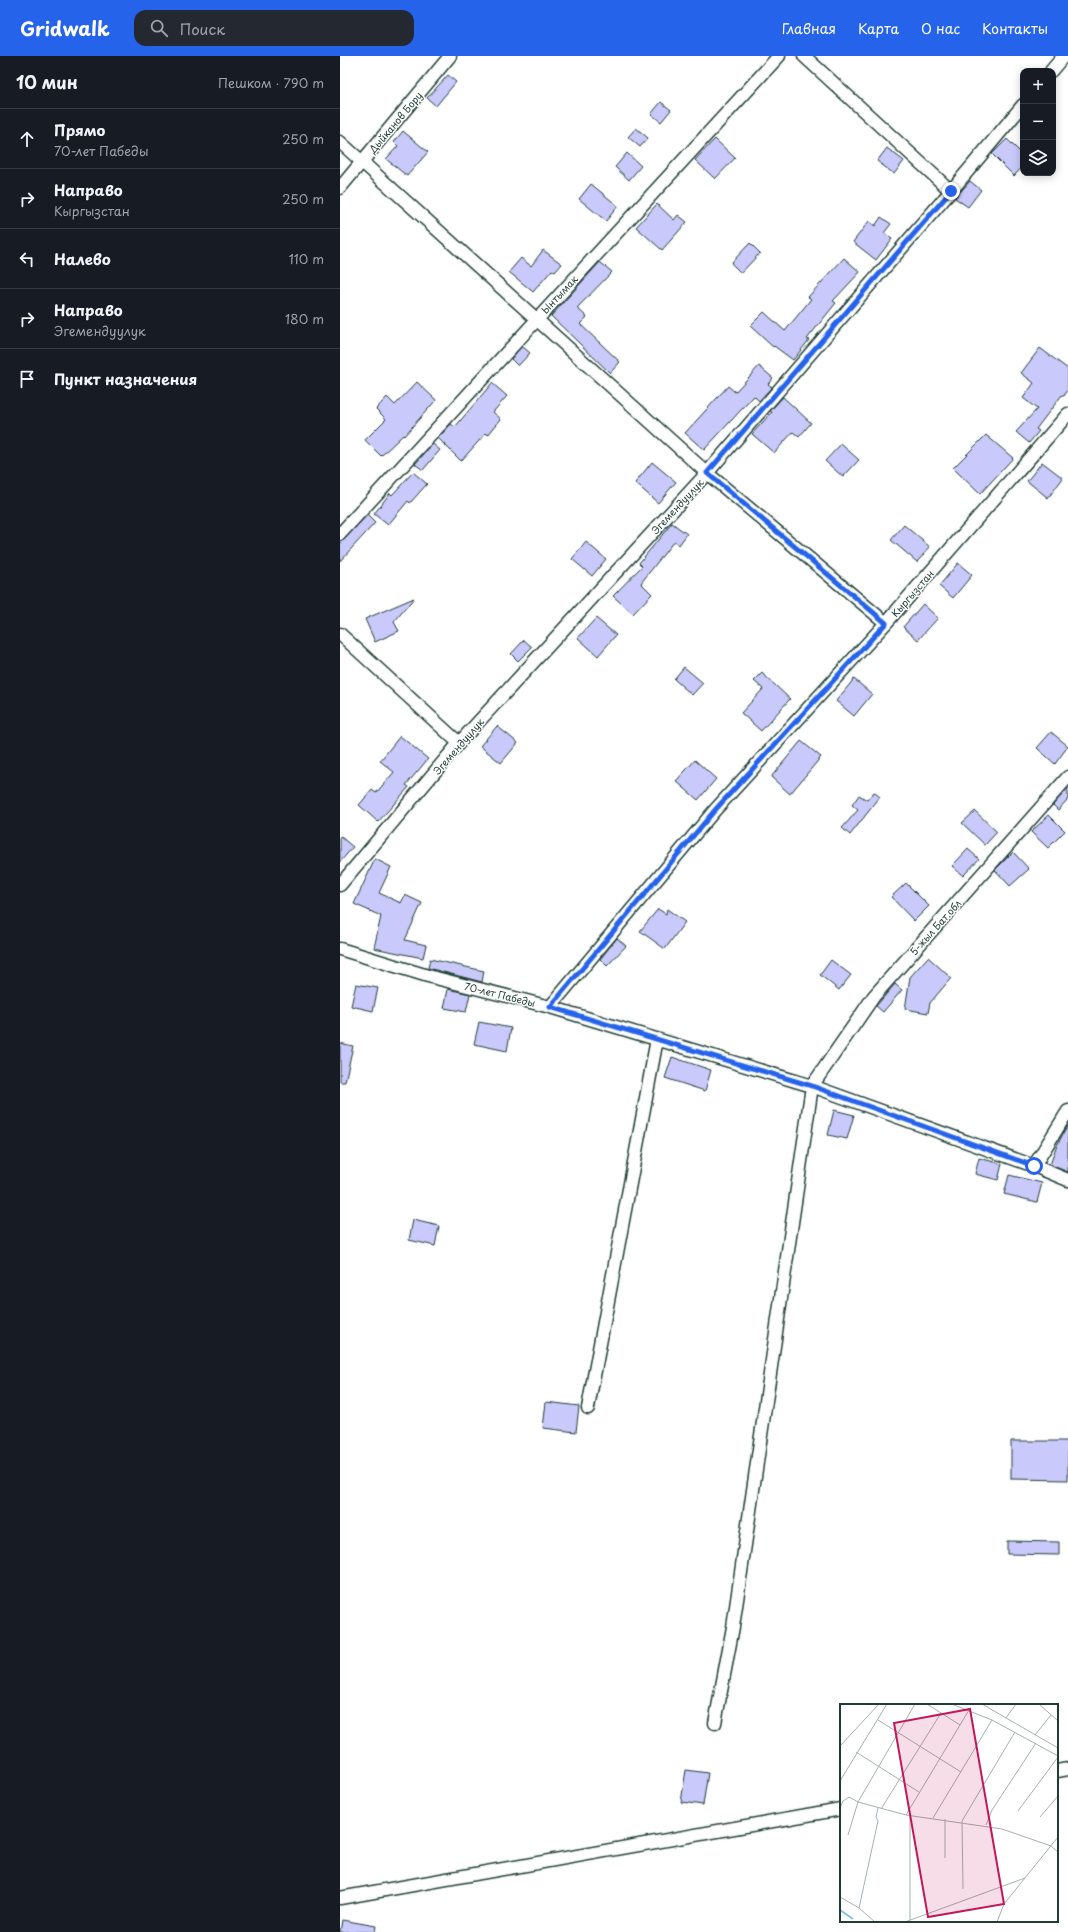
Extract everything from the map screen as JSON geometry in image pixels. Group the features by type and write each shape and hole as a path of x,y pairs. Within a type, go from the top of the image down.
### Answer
{"street":[{"name":"Дыйканов Бору","path":"340,188 450,56"},
{"name":"Ынтымак","path":"340,534 779,56"},
{"path":"804,56 951,191"},
{"path":"1054,68 1063,58"},
{"name":"Эгемендуулук","path":"340,885 460,743 707,473 951,191 1020,109"},
{"path":"340,142 707,473 886,623"},
{"name":"Кыргызстан","path":"550,1007 715,810 886,623 1068,414"},
{"path":"340,634 460,743"},
{"name":"5-жыл Бат.обл","path":"812,1086 874,996 1068,777"},
{"name":"70-лет Пабеды","path":"340,949 428,976 550,1007 812,1086 1034,1166 1068,1180"},
{"path":"588,1408 657,1039"},
{"path":"715,1723 733,1627 812,1086"},
{"path":"1034,1166 1068,1111"},
{"path":"1058,1771 1068,1769"},
{"path":"340,1898 840,1810"}],"building":[{"path":"448,75 456,82 436,106 427,98"},
{"path":"661,102 671,110 661,122 651,114"},
{"path":"636,128 648,138 640,147 628,137"},
{"path":"403,131 428,152 407,176 386,159 398,146 394,142"},
{"path":"715,139 735,158 715,179 695,160"},
{"path":"1007,139 1020,152 1020,169 1014,176 992,154"},
{"path":"887,148 904,161 894,174 877,161"},
{"path":"627,153 641,166 629,180 615,167"},
{"path":"970,181 981,190 968,207 955,198"},
{"path":"591,184 618,206 606,221 579,199"},
{"path":"657,204 674,220 678,215 687,222 662,250 636,227"},
{"path":"881,217 891,224 884,233 892,239 876,260 853,242 869,221 875,226"},
{"path":"750,243 760,253 741,273 731,263"},
{"path":"543,250 562,264 555,272 552,270 533,292 509,272 521,258 531,266"},
{"path":"844,258 860,272 833,301 836,303 807,339 809,340 793,360 774,346 773,347 750,326 764,312 785,331 811,299 808,297"},
{"path":"600,262 612,272 577,308 587,317 580,324 620,362 610,373 551,316"},
{"path":"522,346 530,353 518,366 511,359"},
{"path":"1040,348 1068,369 1068,390 1064,396 1062,395 1036,429 1039,431 1029,443 1016,432 1037,409 1023,398 1034,383 1021,373"},
{"path":"759,366 773,378 768,384 772,387 759,401 754,396 704,450 685,433 728,386 735,392"},
{"path":"417,382 436,400 404,436 403,435 381,456 365,440 386,419 376,409 387,397 395,405"},
{"path":"492,383 507,396 493,412 501,419 488,435 486,433 461,461 438,438 451,424 455,427"},
{"path":"783,397 811,423 799,437 793,432 774,453 752,434 772,412 770,411"},
{"path":"986,435 1013,458 980,494 953,468"},
{"path":"433,444 440,450 423,470 415,464"},
{"path":"841,444 859,460 843,477 825,461"},
{"path":"652,462 676,482 658,503 635,483"},
{"path":"1042,462 1063,478 1048,498 1027,481"},
{"path":"413,472 427,484 410,503 408,501 388,525 374,514 390,493 392,495"},
{"path":"367,515 375,523 340,561 340,544"},
{"path":"672,523 687,534 679,545 674,541 641,583 652,594 633,614 613,596 642,566 639,563"},
{"path":"904,525 930,547 917,562 891,540"},
{"path":"586,542 606,559 592,576 572,559"},
{"path":"958,563 972,575 953,598 939,586"},
{"path":"414,598 394,622 399,631 375,642 365,619"},
{"path":"923,604 938,618 918,640 903,627"},
{"path":"596,618 616,635 598,656 578,638"},
{"path":"524,640 532,647 518,661 511,654"},
{"path":"684,667 703,683 692,695 674,679"},
{"path":"762,673 790,699 761,731 741,713 763,689 754,681"},
{"path":"854,679 872,694 854,716 836,701"},
{"path":"497,726 518,743 501,763 480,746"},
{"path":"1051,732 1068,746 1055,764 1037,748"},
{"path":"400,736 428,759 406,785 409,787 378,822 359,805 372,790 376,793 394,772 380,761"},
{"path":"801,741 821,757 790,794 771,777"},
{"path":"695,760 716,779 698,800 676,781"},
{"path":"1068,788 1068,799 1058,810 1053,805"},
{"path":"874,792 880,797 850,835 842,828 858,810 852,805 859,795 867,800"},
{"path":"975,811 997,832 985,845 962,823"},
{"path":"1049,815 1065,831 1048,848 1031,832"},
{"path":"340,836 353,847 340,862"},
{"path":"968,849 979,859 963,876 952,866"},
{"path":"1013,852 1029,869 1010,886 995,870"},
{"path":"375,859 391,867 379,893 401,903 405,895 422,903 405,940 426,945 423,958 374,948 381,916 354,904"},
{"path":"906,883 929,906 914,921 891,897"},
{"path":"658,909 666,914 667,909 685,922 665,949 640,931"},
{"path":"617,938 626,946 607,966 600,959"},
{"path":"928,957 951,978 930,1003 928,1013 905,1009 910,977"},
{"path":"430,959 484,971 482,982 428,968"},
{"path":"831,960 851,975 839,990 820,975"},
{"path":"356,984 378,988 373,1011 351,1006"},
{"path":"895,984 902,990 883,1012 876,1006"},
{"path":"448,989 470,994 466,1012 444,1008"},
{"path":"479,1022 511,1028 507,1051 474,1044"},
{"path":"340,1043 353,1046 345,1082 340,1082"},
{"path":"672,1057 711,1070 705,1091 665,1078"},
{"path":"834,1110 854,1115 847,1139 828,1135"},
{"path":"1068,1125 1068,1172 1050,1165 1056,1147"},
{"path":"979,1158 1002,1164 998,1180 975,1174"},
{"path":"1009,1175 1042,1183 1037,1202 1004,1194"},
{"path":"413,1220 439,1226 435,1246 409,1240"},
{"path":"546,1402 579,1406 576,1432 543,1428"},
{"path":"1011,1441 1068,1441 1068,1480 1011,1479"},
{"path":"1007,1541 1059,1542 1059,1555 1007,1554"},
{"path":"686,1770 708,1773 703,1805 681,1802"},
{"path":"342,1920 376,1926 375,1932 340,1932"}],"route":[{"path":"951,191 707,473 886,623 715,810 550,1007 812,1086 1034,1166"}]}
